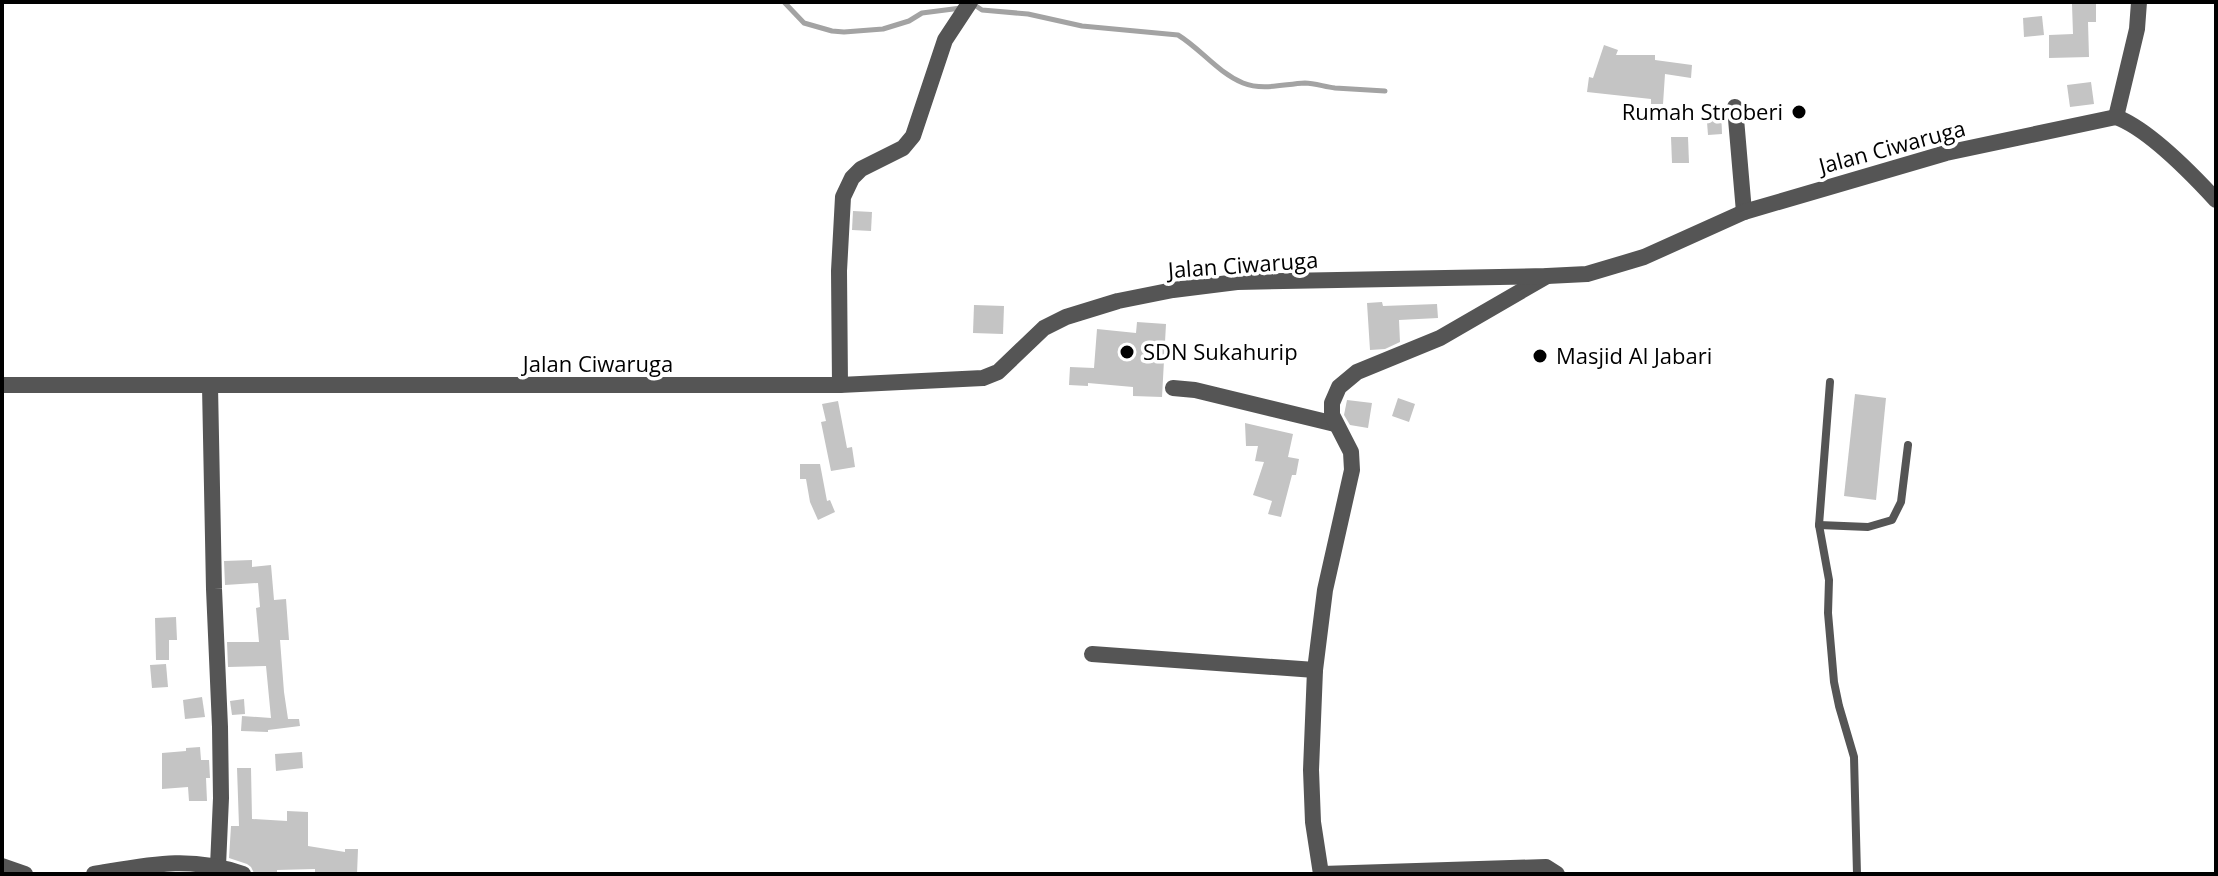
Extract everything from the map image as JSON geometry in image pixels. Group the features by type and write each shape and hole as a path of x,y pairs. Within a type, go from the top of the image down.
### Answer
{"street":[{"path":"840,385 839,271 843,197 852,178 861,169 903,148 913,136 945,40 970,2"},
{"path":"2139,2 2137,29 2116,117 2130,122 2189,171 2216,200"},
{"path":"1735,107 1744,212"},
{"name":"Jalan Ciwaruga","path":"2,385 840,385 983,378 998,372 1044,328 1066,317 1118,301 1237,282 1587,274 1644,257 1744,212 1946,153 2116,117"},
{"path":"1547,276 1440,338 1357,372 1339,387 1332,403 1332,415 1351,452 1352,470 1325,590 1315,670 1311,770 1313,822 1321,874 1546,867 1557,874"},
{"path":"210,386 220,727 218,866"},
{"path":"1173,388 1225,396 1335,424"},
{"path":"1092,654 1315,670"},
{"path":"99,874 167,862 207,863 243,874"},
{"path":"2,866 25,874"}],"lane":[{"path":"1830,382 1819,525 1829,580 1828,613 1834,682 1854,757 1857,874"},
{"path":"1819,525 1868,527 1892,520 1901,502 1908,445"}],"building":[{"path":"2072,4 2096,4 2096,22 2088,22 2089,57 2049,58 2049,35 2073,34"},
{"path":"2042,16 2044,35 2024,37 2023,18"},
{"path":"1604,45 1618,50 1616,55 1655,55 1655,60 1692,65 1691,78 1665,74 1663,104 1651,104 1651,99 1587,92 1589,77 1593,78"},
{"path":"2091,82 2094,104 2070,107 2067,85"},
{"path":"1721,108 1722,134 1708,135 1706,109"},
{"path":"1671,137 1688,137 1689,163 1672,163"},
{"path":"853,211 872,212 871,231 852,230"},
{"path":"1382,302 1383,306 1437,304 1438,318 1399,320 1400,342 1385,349 1370,350 1367,303"},
{"path":"974,305 1004,306 1003,334 973,333"},
{"path":"1137,322 1166,324 1162,397 1133,396 1133,387 1088,383 1088,386 1069,385 1070,367 1094,368 1097,329 1136,333"},
{"path":"1855,394 1886,398 1876,500 1844,496"},
{"path":"1398,398 1415,404 1409,422 1392,416"},
{"path":"1347,400 1372,403 1368,428 1350,425 1344,415"},
{"path":"838,401 847,448 852,447 855,467 831,471 821,422 826,421 822,404"},
{"path":"1245,423 1293,434 1288,457 1299,459 1281,517 1268,514 1272,501 1253,495 1264,462 1255,461 1258,446 1246,446"},
{"path":"800,464 820,464 827,501 830,500 835,512 818,520 810,502 806,479 800,479"},
{"path":"252,560 252,567 271,565 274,600 286,599 289,640 280,640 284,692 288,719 299,719 300,726 268,732 241,731 242,716 271,718 266,666 228,667 227,642 259,642 256,608 260,607 258,583 225,585 224,561"},
{"path":"176,617 177,640 169,640 169,660 156,660 155,618"},
{"path":"166,664 168,687 152,688 150,665"},
{"path":"202,697 205,717 185,719 183,700"},
{"path":"244,699 245,714 232,715 230,701"},
{"path":"200,747 201,760 209,760 207,801 189,801 188,787 162,789 162,753"},
{"path":"302,752 303,768 276,771 275,754"},
{"path":"237,768 251,768 252,819 287,821 287,811 308,812 308,846 345,852 345,849 358,849 357,874 315,874 315,869 277,870 277,874 254,873 247,864 229,858 231,826 239,826"}],"waterway":[{"path":"784,2 804,23 844,32 883,29 909,21 922,13 961,8"},
{"path":"971,6 1082,26 1178,35 1225,73 1251,85 1266,87 1305,83 1385,91"}],"place":[{"name":"Rumah Stroberi","path":"1799,112"},
{"name":"SDN Sukahurip","path":"1127,352"},
{"name":"Masjid Al Jabari","path":"1540,356"}]}
